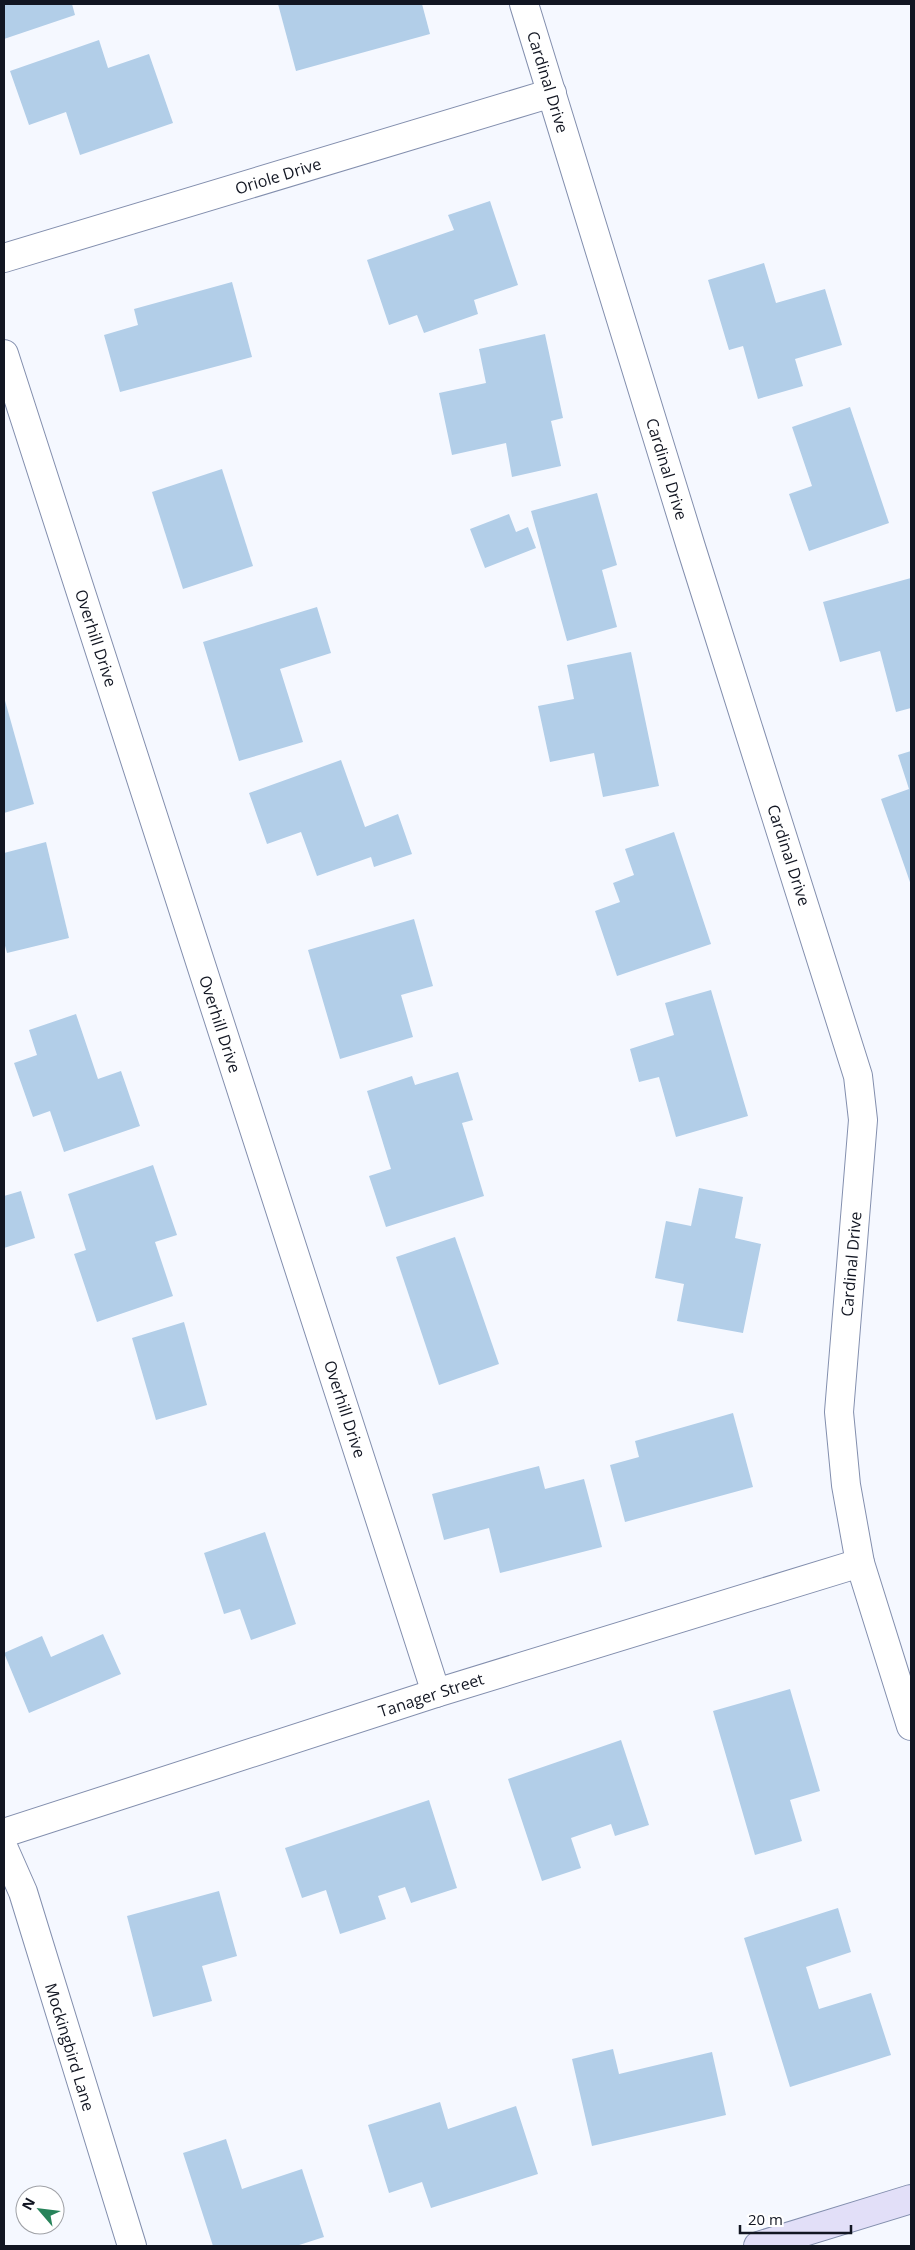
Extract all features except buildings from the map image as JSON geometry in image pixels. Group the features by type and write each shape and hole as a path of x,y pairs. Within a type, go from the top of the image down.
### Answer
{"street":[{"name":"Cardinal Drive","path":"524,4 694,556 858,1076 863,1120 839,1412 846,1485 860,1562 911,1726"},
{"name":"Oriole Drive","path":"4,258 552,92"},
{"name":"Overhill Drive","path":"4,354 436,1693"},
{"name":"Tanager Street","path":"4,1833 436,1693 860,1562"},
{"name":"Mockingbird Lane","path":"4,1849 23,1892 132,2246"},
{"path":"758,2246 911,2199"}]}
